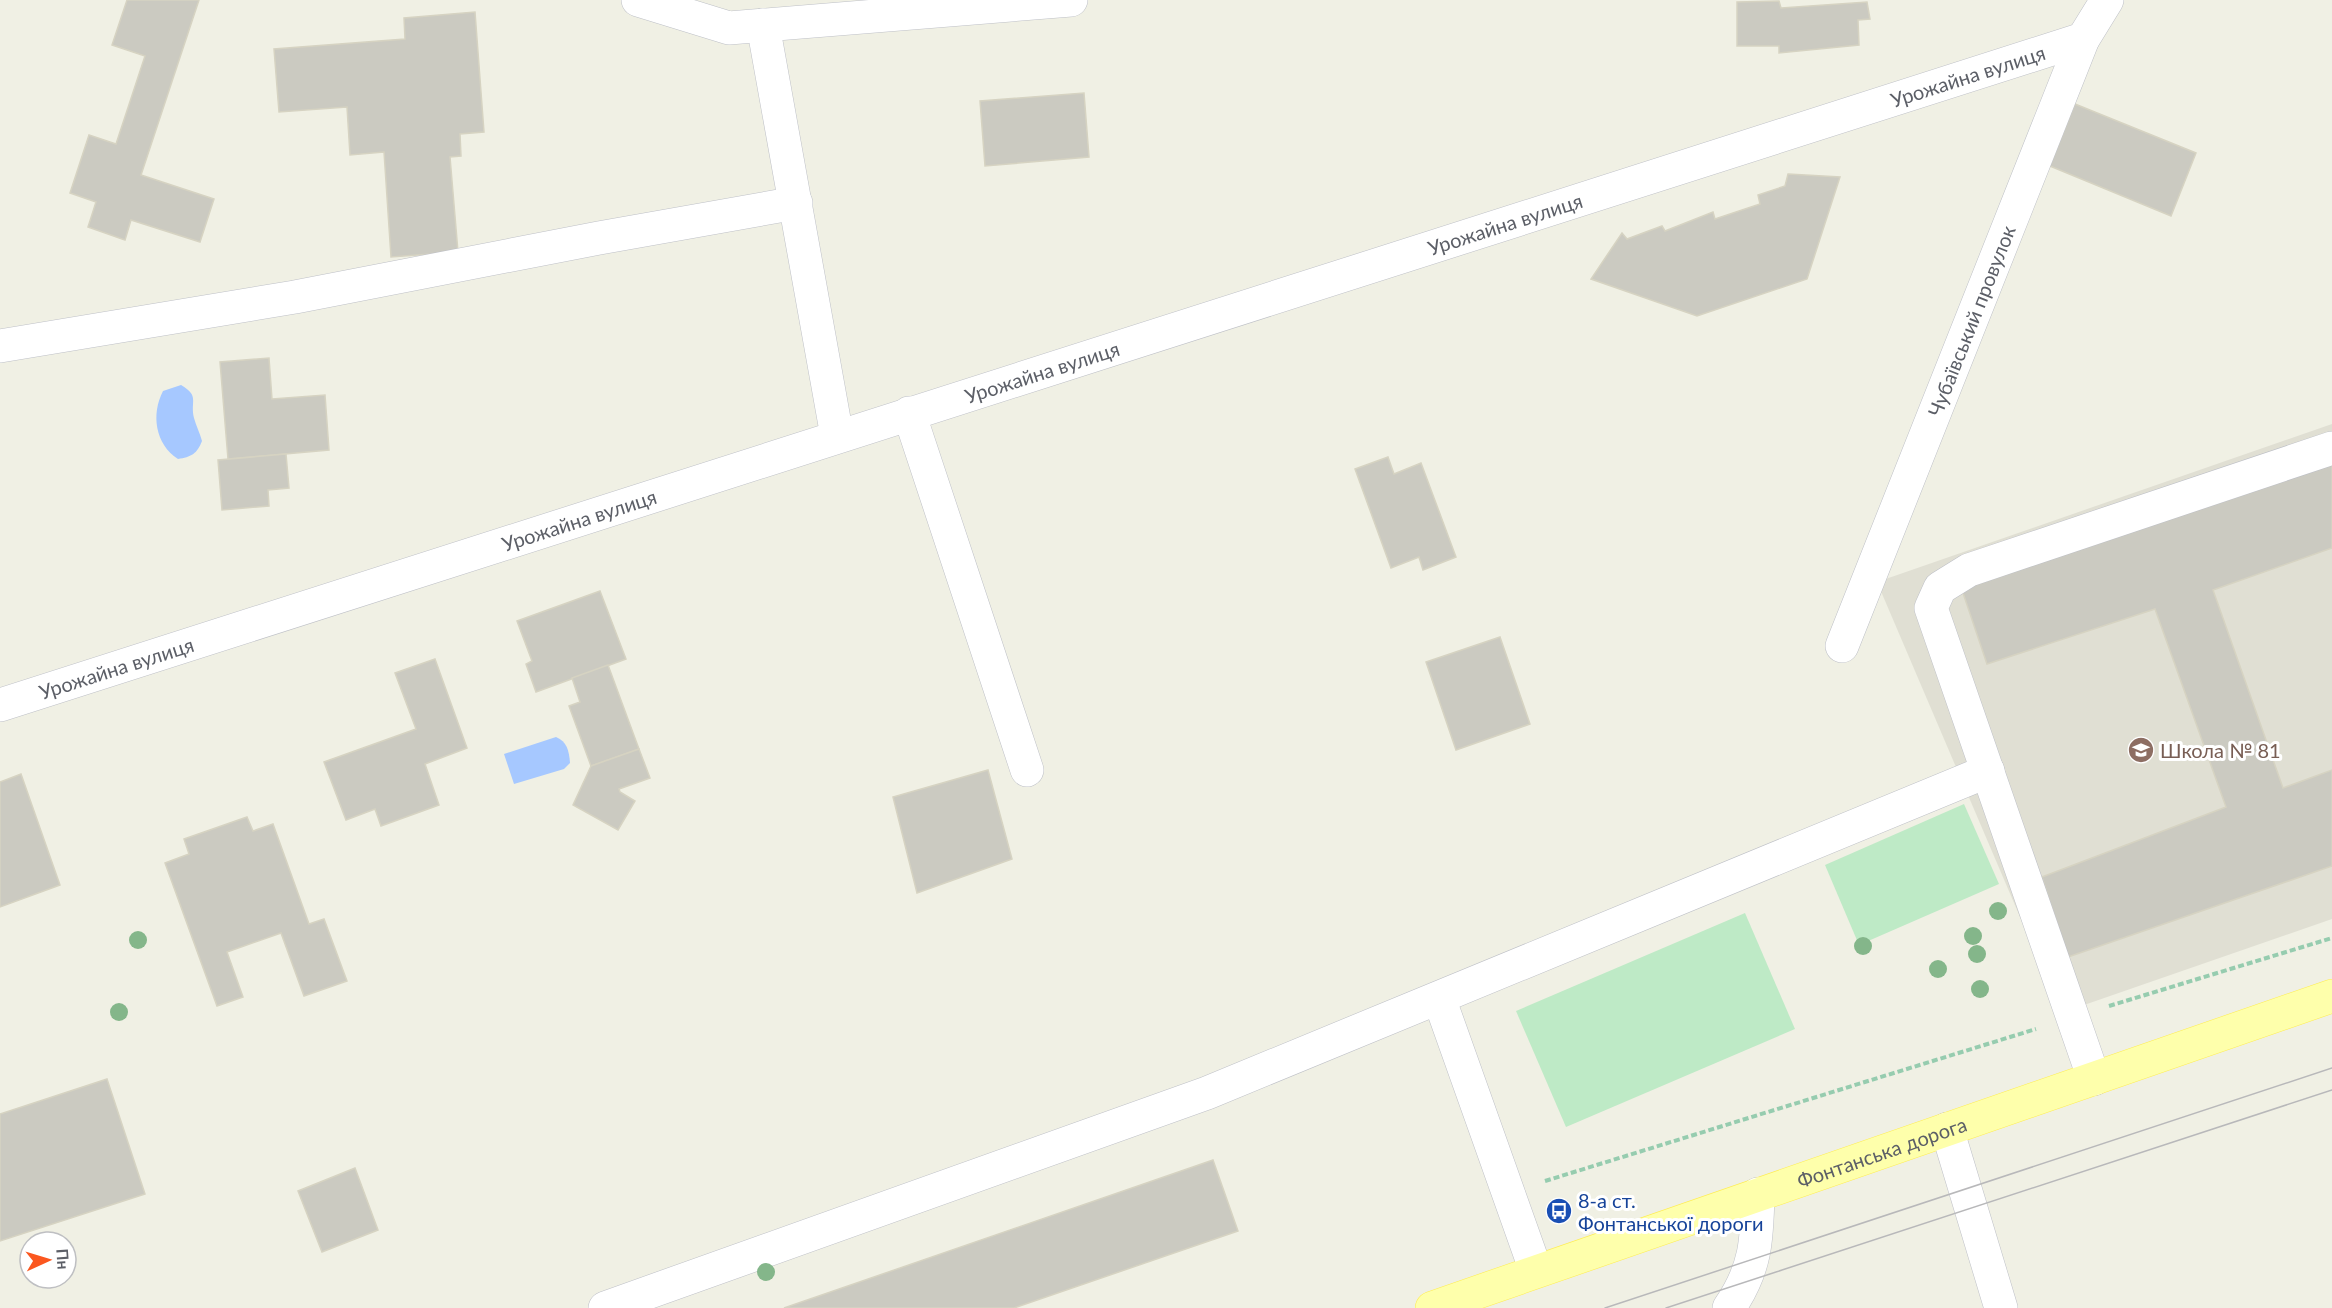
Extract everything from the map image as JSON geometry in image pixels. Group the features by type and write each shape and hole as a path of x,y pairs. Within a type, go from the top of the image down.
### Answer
{"main road":[{"name":"Фонтанська дорога","path":"1432,1308 2332,996"}],"street":[{"path":"638,0 729,28 1071,0"},
{"name":"Чубаївський провулок","path":"1842,646 2083,39 2107,0"},
{"path":"763,25 837,436"},
{"name":"Урожайна вулиця","path":"0,705 2083,39"},
{"path":"0,346 295,297 599,238 796,203"},
{"path":"909,413 1028,770"},
{"path":"2094,1079 1931,608 1940,588 1969,570 2332,448"},
{"path":"605,1308 1207,1093 1988,771"},
{"path":"1439,998 1536,1271"},
{"path":"1947,1129 2001,1308"},
{"path":"1729,1308 1754,1259 1758,1194"}],"path":[{"path":"1508,1192 2332,938"}],"shaded area":[{"name":"Школа № 81","path":"2332,424 2332,919 2061,1013 1877,582"}],"green space":[{"path":"1964,804 1999,884 1859,945 1825,865"},
{"path":"1745,913 1795,1029 1566,1127 1516,1011"}],"water":[{"path":"181,385 192,396 194,418 202,441 193,454 178,459 164,445 156,419 163,391"},
{"path":"556,737 567,747 570,763 564,769 514,784 504,754"}],"building":[{"path":"127,0 199,0 141,175 214,199 200,242 131,220 125,240 88,227 96,202 70,193 89,135 116,144 145,56 112,45"},
{"path":"1779,1 1781,8 1867,2 1870,19 1858,20 1859,45 1779,53 1779,46 1737,46 1737,2"},
{"path":"475,12 484,132 460,134 461,156 450,157 458,252 391,257 384,152 350,155 347,107 279,112 274,49 405,39 404,18"},
{"path":"1084,93 1089,157 985,166 980,101"},
{"path":"2075,104 2196,153 2171,216 2050,166"},
{"path":"1788,174 1840,177 1807,279 1697,316 1591,279 1622,233 1627,239 1662,226 1665,231 1713,212 1715,219 1760,204 1758,195 1785,186"},
{"path":"269,358 272,399 325,395 329,450 228,459 220,362"},
{"path":"286,454 289,488 268,490 269,506 222,510 218,460"},
{"path":"1388,457 1394,474 1421,463 1456,557 1423,570 1419,557 1391,568 1355,469"},
{"path":"2332,461 2332,548 2213,590 2283,788 2332,770 2332,866 2068,957 2042,877 2226,807 2155,609 1987,664 1961,587"},
{"path":"600,591 626,659 536,692 526,664 532,661 517,621"},
{"path":"1500,637 1530,724 1456,750 1426,662"},
{"path":"435,659 467,748 425,764 439,805 381,826 375,809 346,820 324,762 416,729 395,673"},
{"path":"608,665 639,749 591,766 569,706 580,702 572,678"},
{"path":"639,749 650,778 619,789 635,801 618,830 573,805 591,766"},
{"path":"988,770 1012,859 917,893 893,797"},
{"path":"21,774 60,885 0,907 0,782"},
{"path":"247,817 253,831 273,824 309,924 324,919 347,981 304,996 281,933 227,952 243,997 217,1006 165,863 189,854 184,839"},
{"path":"107,1079 145,1194 34,1230 18,1230 18,1235 0,1241 0,1114"},
{"path":"1213,1160 1238,1231 1014,1308 784,1308"},
{"path":"355,1168 378,1230 322,1252 298,1191"}],"tram line":[{"path":"1605,1308 2332,1068"},
{"path":"1666,1308 2332,1090"}],"place":[{"name":"Школа № 81","path":"2141,750"},
{"name":"8-а ст. Фонтанської дороги","path":"1559,1211"}]}
